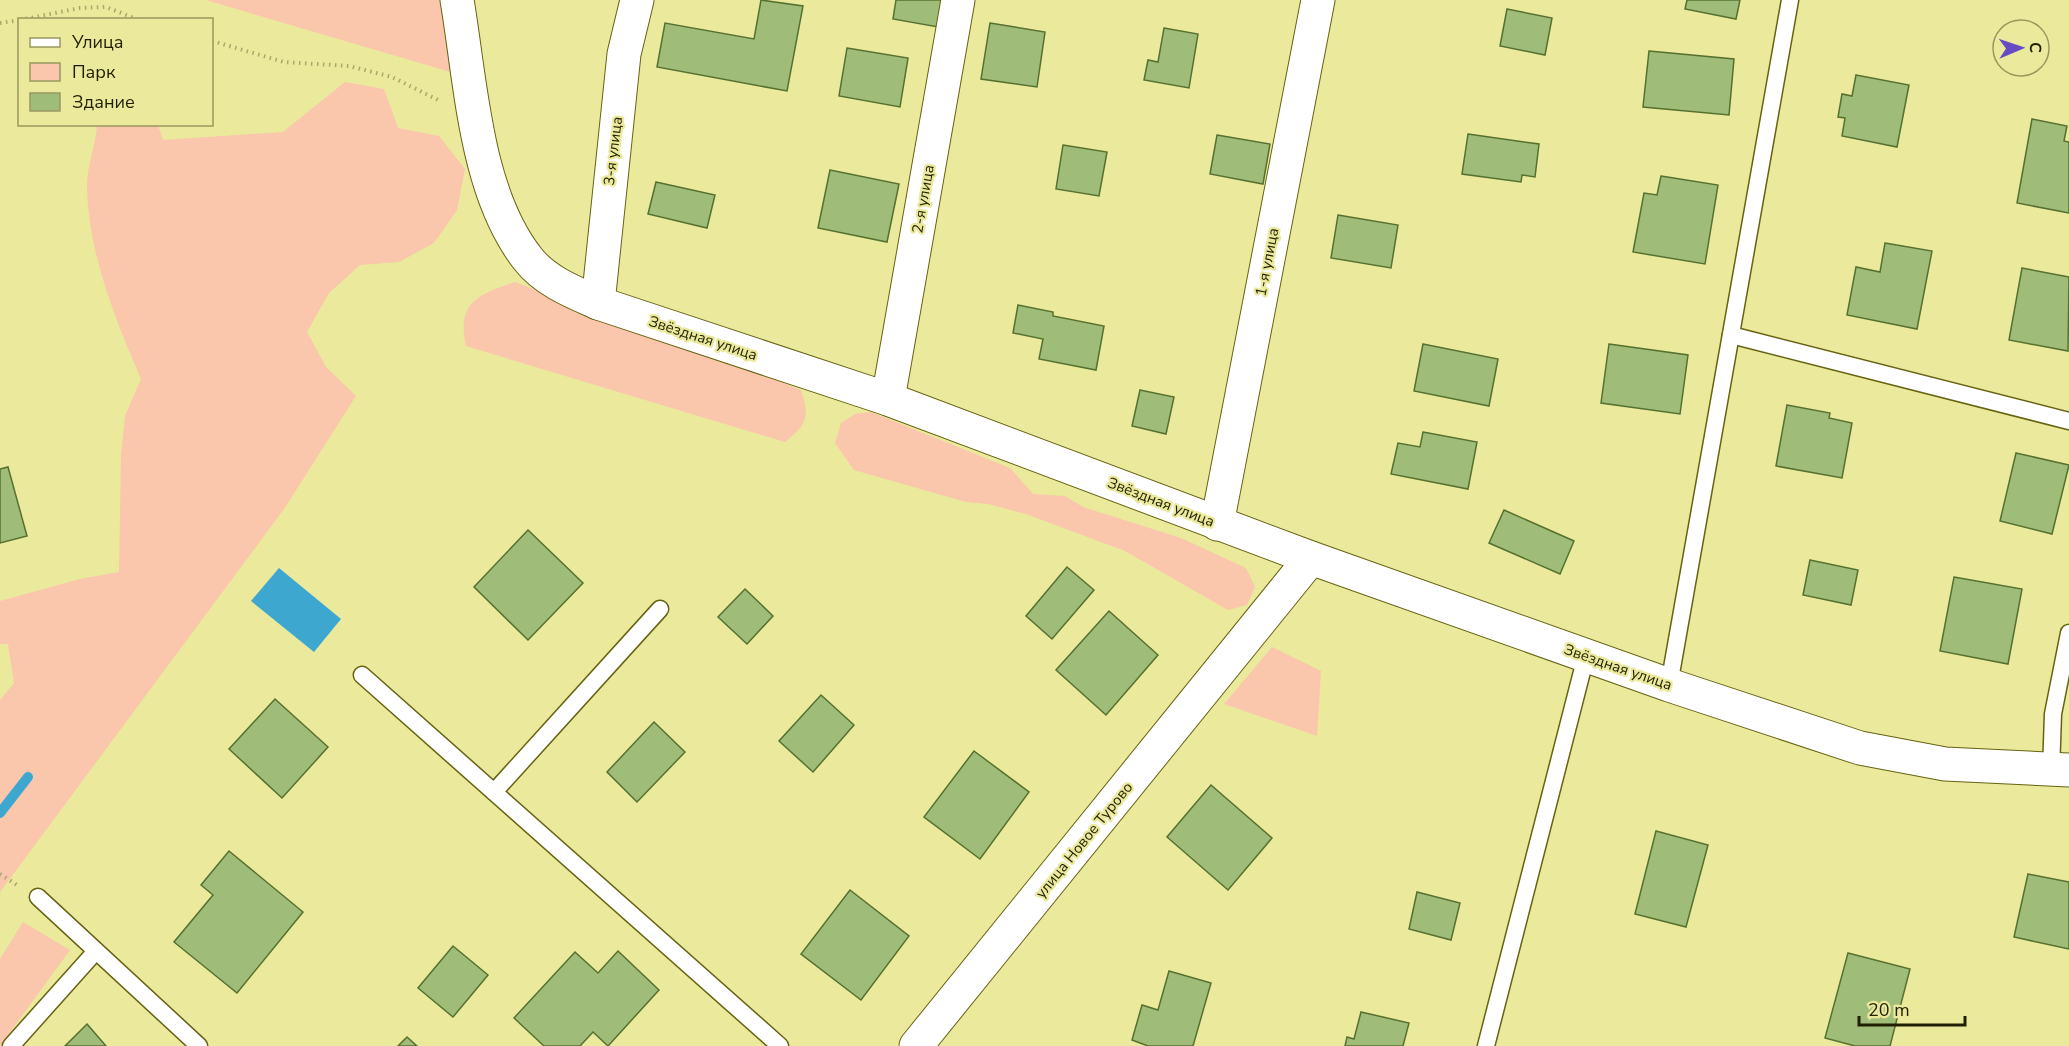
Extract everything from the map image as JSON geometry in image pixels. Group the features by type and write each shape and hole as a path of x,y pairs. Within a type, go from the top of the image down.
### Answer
{"street":[{"name":"Звёздная улица","path":"457,0 490,185 509,228 529,261 560,286 598,303 888,399 1217,524 1586,656 1860,748 1945,764 2060,770"},
{"name":"3-я улица","path":"598,303 624,54 637,0"},
{"name":"2-я улица","path":"888,399 958,0"},
{"name":"1-я улица","path":"1217,524 1318,0"},
{"name":"улица Новое Турово","path":"916,1046 1311,558"}],"lane":[{"path":"1669,685 1790,0"},
{"path":"1731,335 2069,421"},
{"path":"494,792 660,609"},
{"path":"2060,770 2053,714 2069,633"},
{"path":"1486,1046 1586,656"},
{"path":"362,675 780,1046"},
{"path":"38,897 199,1046"},
{"path":"11,1046 96,951"}],"path":[{"path":"30,18 80,8 105,7 134,18"},
{"path":"0,23 18,20"},
{"path":"213,41 284,62 349,66 392,76 477,121"}],"green space":[{"path":"206,0 440,0 454,73"},
{"path":"345,82 384,89 398,128 439,136 465,169 457,210 434,243 399,262 360,265 329,293 307,332 326,367 356,396 284,509 0,892 0,700 14,683 8,644 0,644 0,601 80,579 119,572 121,456 125,416 141,379 105,286 93,238 87,181 97,126 158,126 163,140 283,132"},
{"path":"515,282 534,289 575,312 775,379 801,390 805,420 785,442 466,346 464,319 473,302 491,291"},
{"path":"871,412 1010,468 1033,494 1065,496 1083,507 1181,538 1246,568 1255,587 1247,605 1228,610 1125,551 1026,514 988,504 966,502 854,470 835,443 841,423 855,414"},
{"path":"1272,647 1321,671 1317,736 1224,704"},
{"path":"23,922 70,950 0,1046 0,959"}],"water":[{"path":"279,568 341,619 314,652 251,601"}],"building":[{"path":"761,0 803,6 787,91 657,67 665,23 754,39"},
{"path":"896,0 943,0 938,27 893,19"},
{"path":"1687,0 1740,0 1736,19 1685,9"},
{"path":"1507,9 1552,18 1545,55 1500,46"},
{"path":"990,23 1045,32 1037,87 981,79"},
{"path":"1164,28 1198,34 1189,88 1144,80 1148,60 1158,62"},
{"path":"847,48 908,58 900,107 839,96"},
{"path":"1649,51 1734,59 1729,115 1643,107"},
{"path":"1856,75 1909,85 1897,147 1842,136 1845,118 1838,117 1842,94 1852,96"},
{"path":"2032,119 2067,126 2064,141 2069,142 2069,213 2017,203"},
{"path":"1468,134 1539,144 1535,177 1522,175 1521,182 1462,174"},
{"path":"1217,135 1270,144 1263,184 1210,174"},
{"path":"1063,145 1107,152 1099,196 1056,189"},
{"path":"830,170 899,184 887,242 818,228"},
{"path":"1661,176 1718,185 1705,264 1633,252 1644,193 1657,195"},
{"path":"656,182 715,195 707,228 648,214"},
{"path":"1338,215 1398,225 1391,268 1331,258"},
{"path":"1885,243 1932,251 1917,329 1847,315 1856,267 1880,272"},
{"path":"2022,268 2069,277 2068,351 2009,340"},
{"path":"1018,305 1053,312 1053,316 1104,326 1096,370 1039,359 1043,339 1013,333"},
{"path":"1423,344 1498,359 1489,406 1414,391"},
{"path":"1609,344 1688,355 1680,414 1601,403"},
{"path":"1140,390 1174,397 1166,434 1132,426"},
{"path":"1787,405 1830,413 1829,418 1852,423 1842,478 1776,466"},
{"path":"1423,432 1477,442 1468,489 1391,474 1398,443 1420,447"},
{"path":"2016,453 2069,465 2052,534 2000,521"},
{"path":"8,467 27,536 0,543 0,469"},
{"path":"1504,510 1574,541 1560,574 1489,543"},
{"path":"528,530 583,583 528,640 474,587"},
{"path":"1810,560 1858,570 1851,605 1803,595"},
{"path":"1067,567 1094,590 1052,639 1026,616"},
{"path":"1954,577 2022,589 2008,664 1940,651"},
{"path":"745,589 773,616 747,644 718,617"},
{"path":"1109,611 1158,655 1106,715 1056,670"},
{"path":"821,695 854,725 813,772 779,741"},
{"path":"275,699 328,747 282,798 229,749"},
{"path":"654,722 685,752 637,802 607,772"},
{"path":"974,751 1029,792 980,859 924,817"},
{"path":"1211,785 1272,838 1228,890 1167,837"},
{"path":"1656,831 1708,845 1686,927 1635,914"},
{"path":"229,851 303,912 237,993 174,942 213,895 201,885"},
{"path":"2028,874 2069,882 2069,949 2014,937"},
{"path":"850,890 909,936 861,1000 801,954"},
{"path":"1417,892 1460,903 1451,940 1409,929"},
{"path":"453,946 488,975 453,1017 418,988"},
{"path":"618,951 659,990 608,1046 593,1032 580,1046 544,1046 514,1018 575,952 598,973"},
{"path":"1848,953 1910,969 1890,1046 1855,1046 1825,1038"},
{"path":"1169,971 1211,983 1193,1046 1148,1046 1132,1040 1142,1005 1158,1010"},
{"path":"1361,1012 1409,1023 1403,1046 1345,1046 1347,1037 1354,1039"},
{"path":"87,1024 106,1046 65,1046"},
{"path":"407,1037 417,1046 398,1046"}],"waterway":[{"path":"0,813 28,777"}]}
